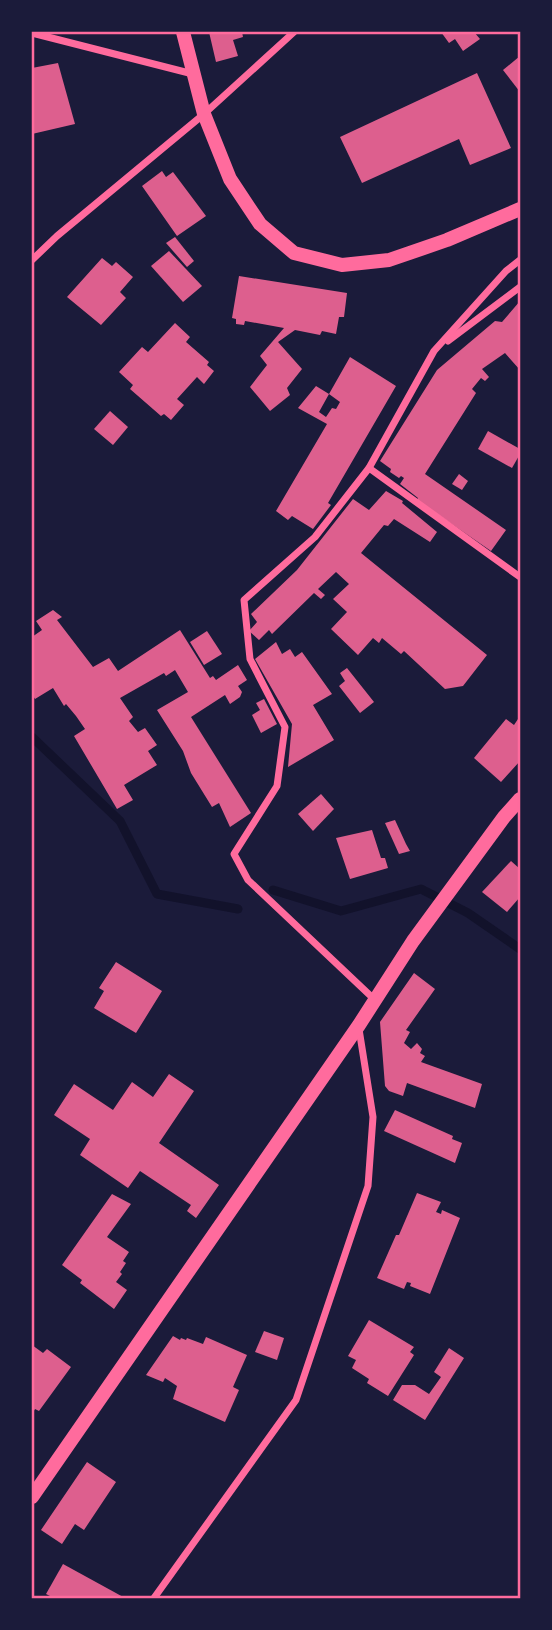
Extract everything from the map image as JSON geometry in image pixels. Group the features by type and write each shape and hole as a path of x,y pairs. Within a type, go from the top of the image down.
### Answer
{"main road":[{"path":"183,32 204,114 230,179 260,224 294,253 342,265 389,260 447,240 520,209"},
{"path":"32,1497 432,917 520,799"}],"street":[{"path":"32,260 57,236 204,114 294,32"},
{"path":"32,33 194,74"},
{"path":"375,1000 248,880 234,854 277,786 285,727 250,659 244,600 315,537 369,468 434,351 506,271 520,260"},
{"path":"434,351 520,287"},
{"path":"369,468 520,577"},
{"path":"154,1598 296,1400 368,1186 373,1116 359,1025"}],"building":[{"path":"209,32 242,32 243,37 233,40 238,56 216,62"},
{"path":"441,32 474,32 480,39 463,51 455,39 449,43"},
{"path":"520,56 520,92 503,70"},
{"path":"58,63 75,124 32,134 32,68"},
{"path":"477,73 511,148 470,165 459,139 362,183 340,137"},
{"path":"162,171 166,177 173,172 206,216 177,236 142,186"},
{"path":"175,237 194,261 187,267 166,243"},
{"path":"169,251 202,286 183,302 151,266"},
{"path":"102,258 112,266 116,262 133,277 120,292 126,298 101,325 67,297"},
{"path":"239,276 347,293 344,317 339,317 336,334 322,331 320,335 295,330 278,342 302,369 287,388 290,395 270,411 250,387 267,365 260,356 284,328 245,321 244,325 236,324 236,319 232,318"},
{"path":"520,301 520,370 505,353 482,369 489,377 485,381 481,378 472,389 476,393 425,474 506,530 491,551 417,500 418,498 400,484 404,478 390,472 391,469 380,461 437,370 495,321 502,322"},
{"path":"175,323 190,337 186,342 209,362 207,365 214,371 204,384 197,377 177,399 184,405 171,420 164,414 161,416 130,389 133,385 119,372 142,347 148,352"},
{"path":"350,357 396,386 328,503 331,505 313,529 292,516 288,520 276,511 327,424 298,408 316,386 329,394","holes":["329,394 340,402 326,417 319,412"]},
{"path":"110,411 128,427 113,445 94,429"},
{"path":"488,431 520,449 512,468 478,449"},
{"path":"459,474 468,481 462,490 452,484"},
{"path":"386,491 403,501 402,503 437,532 430,542 394,519 388,526 384,525 361,553 487,655 463,686 445,689 404,651 401,654 382,638 379,643 373,638 358,655 331,629 347,612 333,599 349,584 336,572 318,589 325,595 321,599 314,593 272,634 269,630 259,640 249,631 257,622 251,614 297,570 353,499 369,510"},
{"path":"53,610 62,617 57,620 93,667 109,658 118,671 180,630 210,678 213,676 216,680 238,665 247,680 238,686 242,692 240,697 230,704 225,695 191,717 251,813 230,827 219,803 212,807 191,773 183,751 157,710 188,692 175,670 166,676 164,673 120,698 133,717 129,721 138,732 145,728 157,745 148,751 157,765 124,785 133,800 117,809 74,736 85,729 76,716 66,704 64,706 53,688 35,699 32,694 32,637 42,630 36,621"},
{"path":"207,631 222,654 204,665 190,642"},
{"path":"276,642 282,654 290,649 295,657 302,652 332,694 313,705 334,740 288,767 292,724 255,659"},
{"path":"347,668 374,702 360,713 339,686 345,681 340,673"},
{"path":"264,699 277,724 261,733 252,715 260,710 256,703"},
{"path":"520,716 520,761 501,782 474,758 506,719 514,725"},
{"path":"321,794 334,809 313,831 298,814"},
{"path":"395,820 410,851 399,854 385,823"},
{"path":"372,830 381,858 385,858 388,868 350,879 336,838"},
{"path":"511,861 520,869 520,897 507,912 482,892"},
{"path":"116,962 162,991 136,1033 94,1008 104,991 99,988"},
{"path":"414,973 435,989 406,1030 410,1032 404,1043 411,1049 417,1043 422,1049 420,1053 425,1056 421,1062 482,1084 475,1108 407,1083 403,1096 389,1091 385,1086 380,1022"},
{"path":"169,1074 194,1091 159,1143 219,1185 196,1218 187,1211 191,1205 140,1171 128,1188 80,1155 90,1139 54,1115 74,1084 113,1110 132,1082 153,1097"},
{"path":"395,1110 453,1136 452,1139 462,1143 455,1163 384,1131"},
{"path":"417,1193 441,1202 436,1212 441,1214 442,1210 460,1218 430,1294 410,1286 411,1283 407,1282 404,1289 377,1278"},
{"path":"112,1194 131,1204 107,1237 129,1252 123,1261 126,1263 120,1272 122,1274 116,1282 127,1290 114,1309 80,1283 82,1280 62,1265"},
{"path":"369,1320 414,1347 410,1352 414,1355 388,1396 367,1383 369,1379 352,1368 356,1360 348,1356"},
{"path":"264,1331 284,1338 277,1360 255,1352"},
{"path":"173,1336 203,1344 206,1337 247,1355 233,1387 239,1390 225,1422 173,1399 177,1386 165,1378 163,1382 146,1375"},
{"path":"32,1345 43,1353 47,1349 71,1367 39,1411 35,1409 32,1414"},
{"path":"449,1348 464,1358 425,1420 393,1400 402,1385 415,1385 429,1394 441,1377 434,1372"},
{"path":"87,1462 116,1482 84,1530 75,1524 62,1544 41,1530"},
{"path":"63,1564 125,1598 54,1598 46,1594"}],"waterway":[{"path":"32,737 120,821 157,894 238,909"},
{"path":"273,890 341,911 421,889 468,913 520,949"}]}
